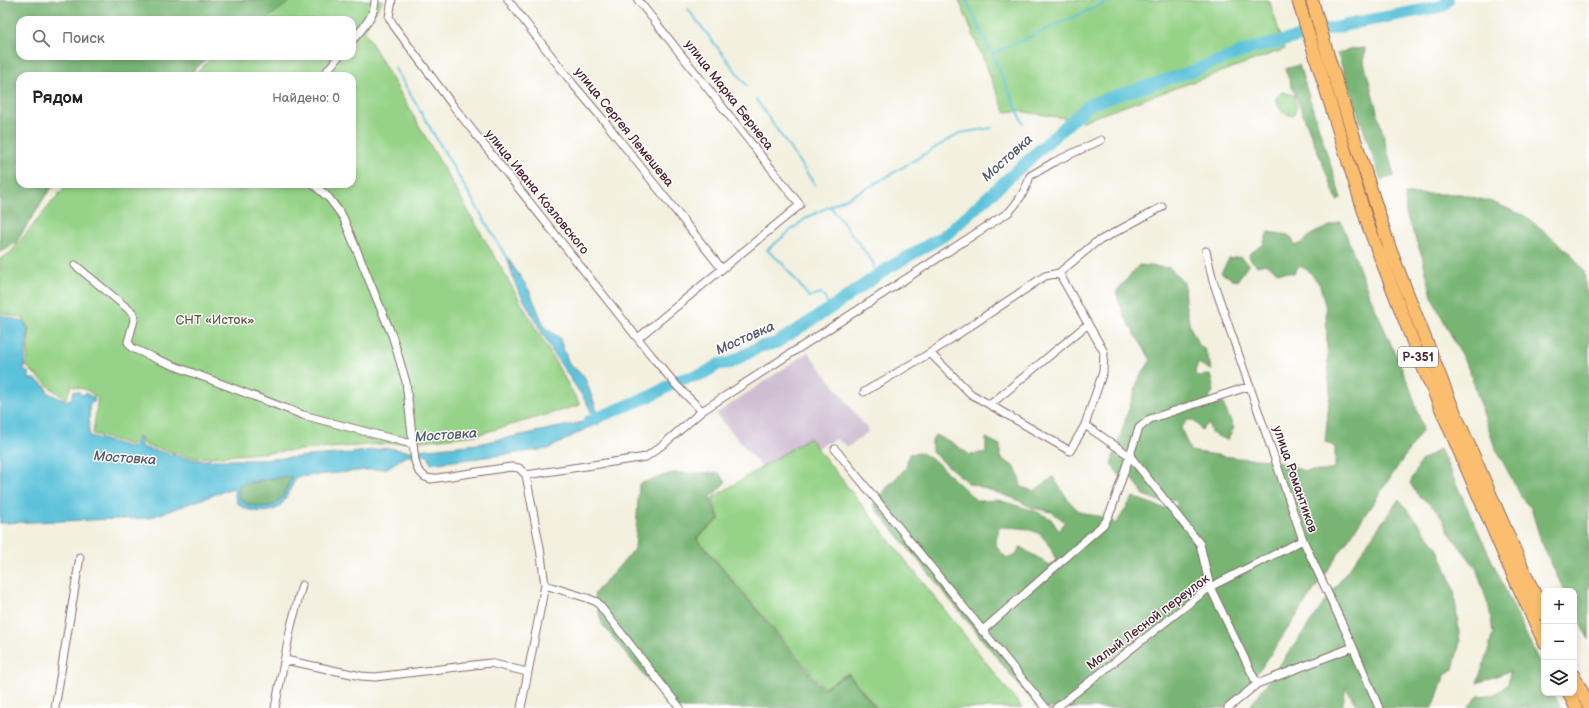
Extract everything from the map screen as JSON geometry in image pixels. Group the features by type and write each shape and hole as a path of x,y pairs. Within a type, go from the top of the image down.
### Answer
{"highway":[{"name":"Р-351","path":"1298,0 1369,228 1420,360 1508,564 1541,636"},
{"name":"Р-351","path":"1312,0 1329,59 1393,256 1452,404 1541,608"},
{"path":"1577,682 1589,706"},
{"path":"1570,696 1576,708"}],"street":[{"path":"356,36 367,22 375,5 375,0"},
{"name":"улица Ивана Козловского","path":"392,0 389,16 394,26 454,107 671,379 702,411"},
{"name":"улица Сергея Лемешева","path":"508,0 573,84 606,122 722,269"},
{"name":"улица Марка Бернеса","path":"638,0 800,205 722,269"},
{"path":"326,72 336,60"},
{"path":"526,475 646,457 666,443 702,411 1010,212 1027,188 1030,176 1054,162 1101,140"},
{"path":"318,188 329,198 343,217 393,338 406,382 415,461 418,470 425,477 431,479 510,467 519,468 526,475 546,585 520,708"},
{"path":"864,392 930,353 1045,276 1059,273 1094,243 1162,206"},
{"name":"улица Романтиков","path":"1206,251 1213,281 1303,540 1353,647 1379,708"},
{"path":"76,265 133,313 134,320 128,342 132,348 303,415 413,446"},
{"path":"638,338 722,269"},
{"path":"930,353 971,394 991,404 1070,451 1084,424 1103,372 1104,352 1059,273"},
{"path":"991,404 1088,324"},
{"path":"982,631 1105,523 1112,508 1139,428 1150,419 1250,386"},
{"path":"1084,424 1130,456 1200,544 1210,587 1257,684"},
{"path":"835,449 1046,708"},
{"name":"Малый Лесной переулок","path":"1056,708 1210,587 1303,540"},
{"path":"55,708 80,557"},
{"path":"275,708 291,626 302,585"},
{"path":"546,585 597,602 680,708"},
{"path":"1228,708 1257,684 1353,647"},
{"path":"285,660 361,676 375,677 490,663 527,672"}],"shaded area":[{"path":"808,352 869,431 848,447 836,439 765,471 716,414"}],"green space":[{"path":"0,0 292,0 270,16 16,16 16,60 205,60 193,72 16,72 16,188 52,188 16,243 0,252"},
{"name":"СНТ «Исток»","path":"138,0 383,0 364,30 580,405 476,435 421,441 195,458 144,445 140,435 131,445 93,434 98,398 87,390 71,386 66,399 53,390 27,367 29,329 23,318 0,313 0,259 10,253 64,188 356,188 356,72 198,72 209,60 356,60 356,16 164,16"},
{"path":"959,0 1269,0 1285,49 1083,121 1019,111 1005,112"},
{"path":"1365,48 1364,62 1394,176 1381,180 1337,53"},
{"path":"1299,65 1341,198 1337,200 1285,69"},
{"path":"1282,92 1294,95 1297,107 1293,116 1283,112 1275,99"},
{"path":"1405,194 1460,194 1492,202 1525,216 1571,254 1584,271 1586,291 1589,295 1589,640 1577,616 1577,588 1563,588 1541,541 1531,508 1523,500 1494,445 1469,370 1433,300 1422,256 1406,214"},
{"path":"1341,221 1369,294 1409,385 1423,429 1262,667 1229,708 1038,708 873,505 890,484 906,468 909,454 922,453 936,462 977,501 998,500 1035,511 1051,519 1059,531 1065,522 1052,512 1033,508 1013,498 968,483 932,452 932,441 935,435 951,442 970,455 986,452 986,438 1000,445 1000,458 1013,466 1019,476 1021,487 1034,491 1053,477 1074,507 1078,510 1087,514 1107,518 1116,524 1133,497 1163,508 1179,505 1173,499 1159,501 1144,495 1133,479 1119,475 1111,464 1139,378 1151,360 1124,316 1116,292 1139,265 1170,268 1184,282 1185,302 1190,327 1199,345 1205,350 1212,370 1198,363 1195,371 1196,376 1210,375 1214,389 1209,398 1208,407 1222,402 1234,428 1227,440 1211,433 1209,423 1202,430 1194,420 1188,420 1181,428 1190,451 1237,458 1273,460 1305,471 1335,469 1335,447 1325,442 1330,392 1326,309 1320,285 1308,270 1299,266 1294,273 1278,272 1266,264 1257,266 1250,259 1249,254 1263,245 1268,232 1288,235 1292,238 1295,246 1302,243 1312,234","holes":["999,527 1028,529 1035,532 1047,541 1056,561 1050,565 1020,547 1015,556 1007,558 999,550 996,544"]},
{"path":"1240,257 1249,264 1237,281 1221,273 1229,259"},
{"path":"809,438 1022,708 877,708 848,673 824,688 697,538 720,519 712,498"},
{"path":"1440,449 1541,667 1541,696 1555,696 1561,708 1468,708 1478,696 1495,694 1508,684 1510,671 1477,683 1486,659 1493,633 1489,607 1476,568 1451,535 1438,511 1417,494 1410,483 1421,461"},
{"path":"672,473 719,473 726,482 710,498 719,519 696,538 823,689 848,674 876,708 671,708 602,624 594,594 635,549 639,484"},
{"path":"285,476 292,477 281,499 276,504 271,506 253,505 243,502 239,497 238,491 240,484"},
{"path":"1399,499 1437,547 1454,590 1460,642 1453,669 1445,674 1433,708 1358,708 1346,688 1342,708 1249,708"}],"water":[{"path":"507,257 529,290 545,328 559,337 569,364 584,376 598,413 604,415 599,424 587,428 548,449 431,464 428,455 406,456 387,468 297,477 280,506 271,511 265,512 246,509 241,506 236,501 233,488 149,518 0,523 0,315 24,322 28,330 24,370 29,373 29,379 35,379 46,387 48,393 66,401 72,398 74,391 79,392 82,395 87,393 94,397 95,401 89,405 90,436 133,448 139,437 141,440 141,447 195,460 258,460 351,453 388,448 408,451 478,444 584,422 593,416 587,403 554,354 516,286","holes":["285,476 292,477 282,497 278,502 270,506 248,504 243,502 239,497 238,492 240,484"]}],"waterway":[{"path":"966,0 992,54"},
{"path":"1023,123 992,54 1111,0"},
{"name":"Мостовка","path":"589,421 653,395 679,380 703,374 719,364 730,363 759,347 776,343 831,308 888,268 947,234 1090,104 1178,76 1253,48 1355,23 1443,6 1448,0"},
{"path":"688,9 747,86"},
{"path":"395,68 508,260"},
{"path":"756,99 815,185"},
{"path":"831,308 821,293 809,297 782,263 767,250 806,218 871,186 960,133 992,128"},
{"path":"830,206 873,262 875,277"}]}
